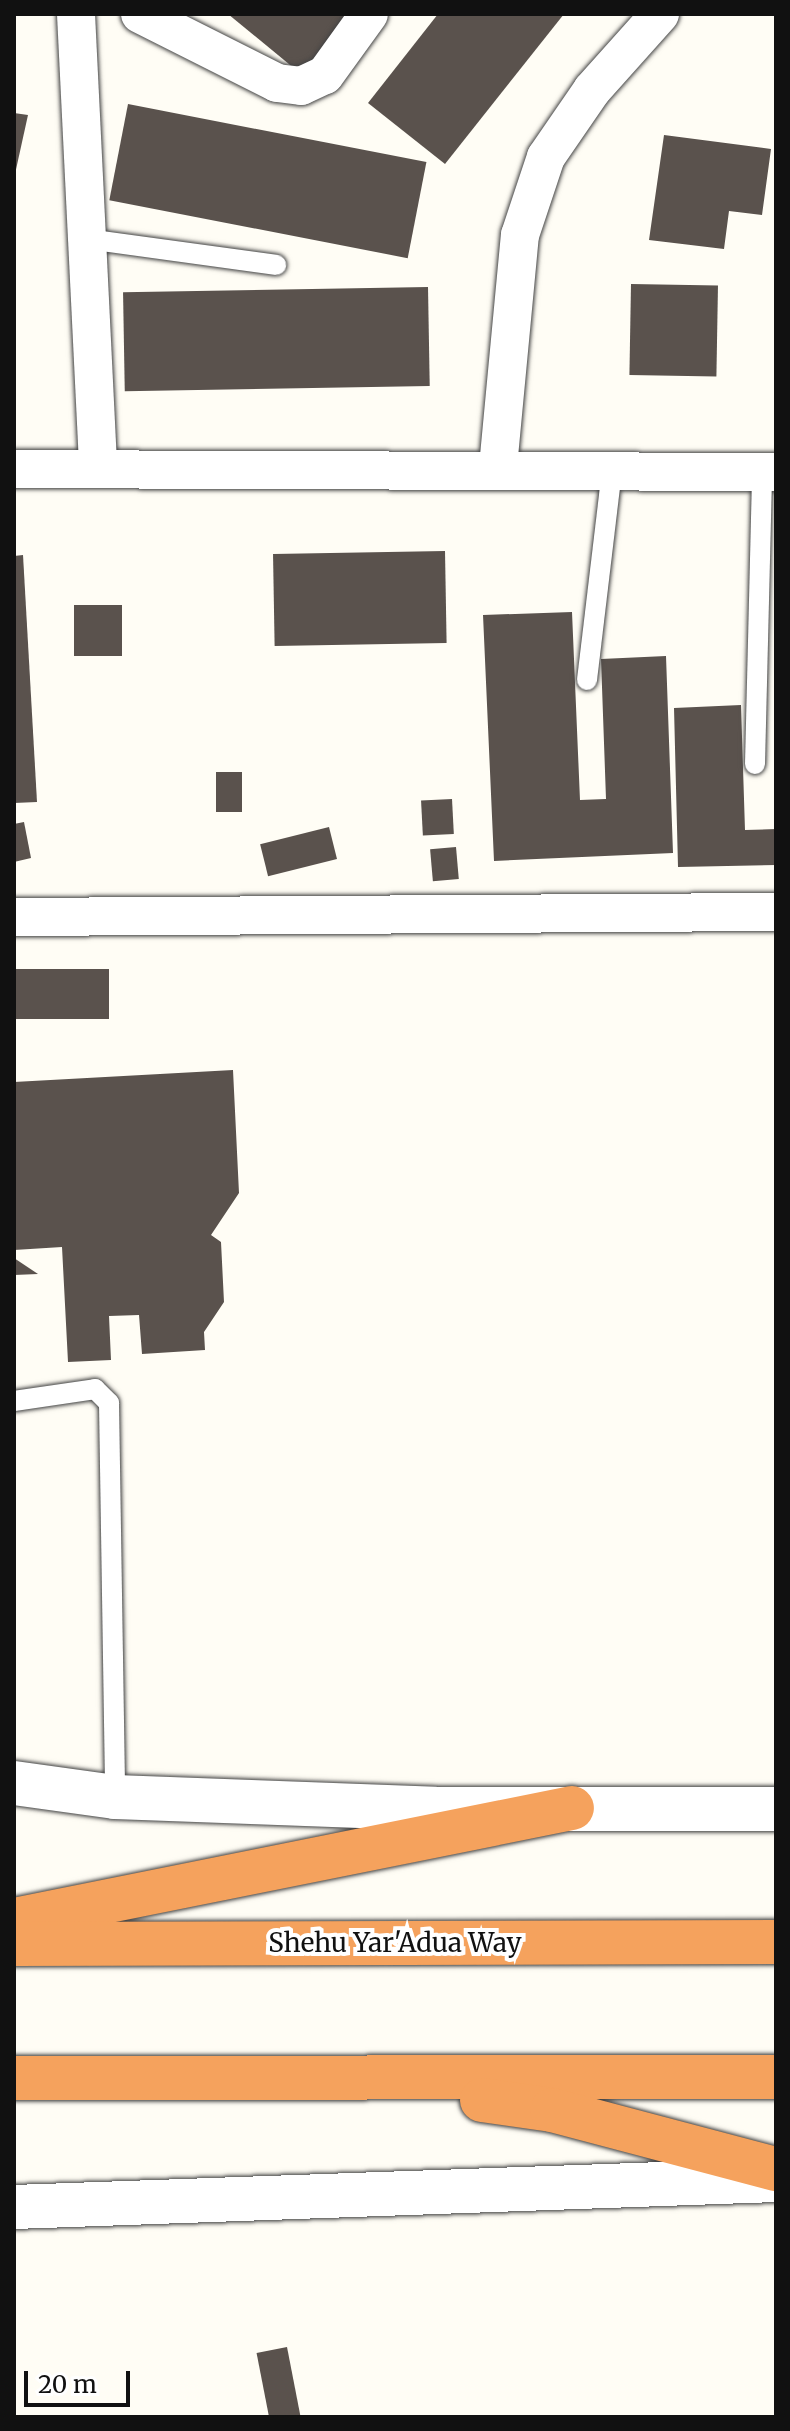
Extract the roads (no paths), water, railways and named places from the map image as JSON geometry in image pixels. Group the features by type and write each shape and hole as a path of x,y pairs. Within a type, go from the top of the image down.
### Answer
{"highway":[{"path":"14,1920 572,1808"},
{"name":"Shehu Yar'Adua Way","path":"14,1944 776,1942"},
{"path":"14,2078 776,2077"},
{"path":"144,2078 506,2102 776,2169"}],"street":[{"path":"76,14 98,468"},
{"path":"140,14 277,83 301,86 325,75 369,14"},
{"path":"498,467 520,235 546,157 592,90 660,14"},
{"path":"14,469 498,467 769,472"},
{"path":"14,917 776,912"},
{"path":"14,1783 115,1797 572,1808 776,1809"},
{"path":"14,2207 776,2180"}],"lane":[{"path":"87,239 276,265"},
{"path":"587,680 612,470"},
{"path":"755,764 769,472"},
{"path":"14,1401 95,1389 109,1403 115,1797"}]}
